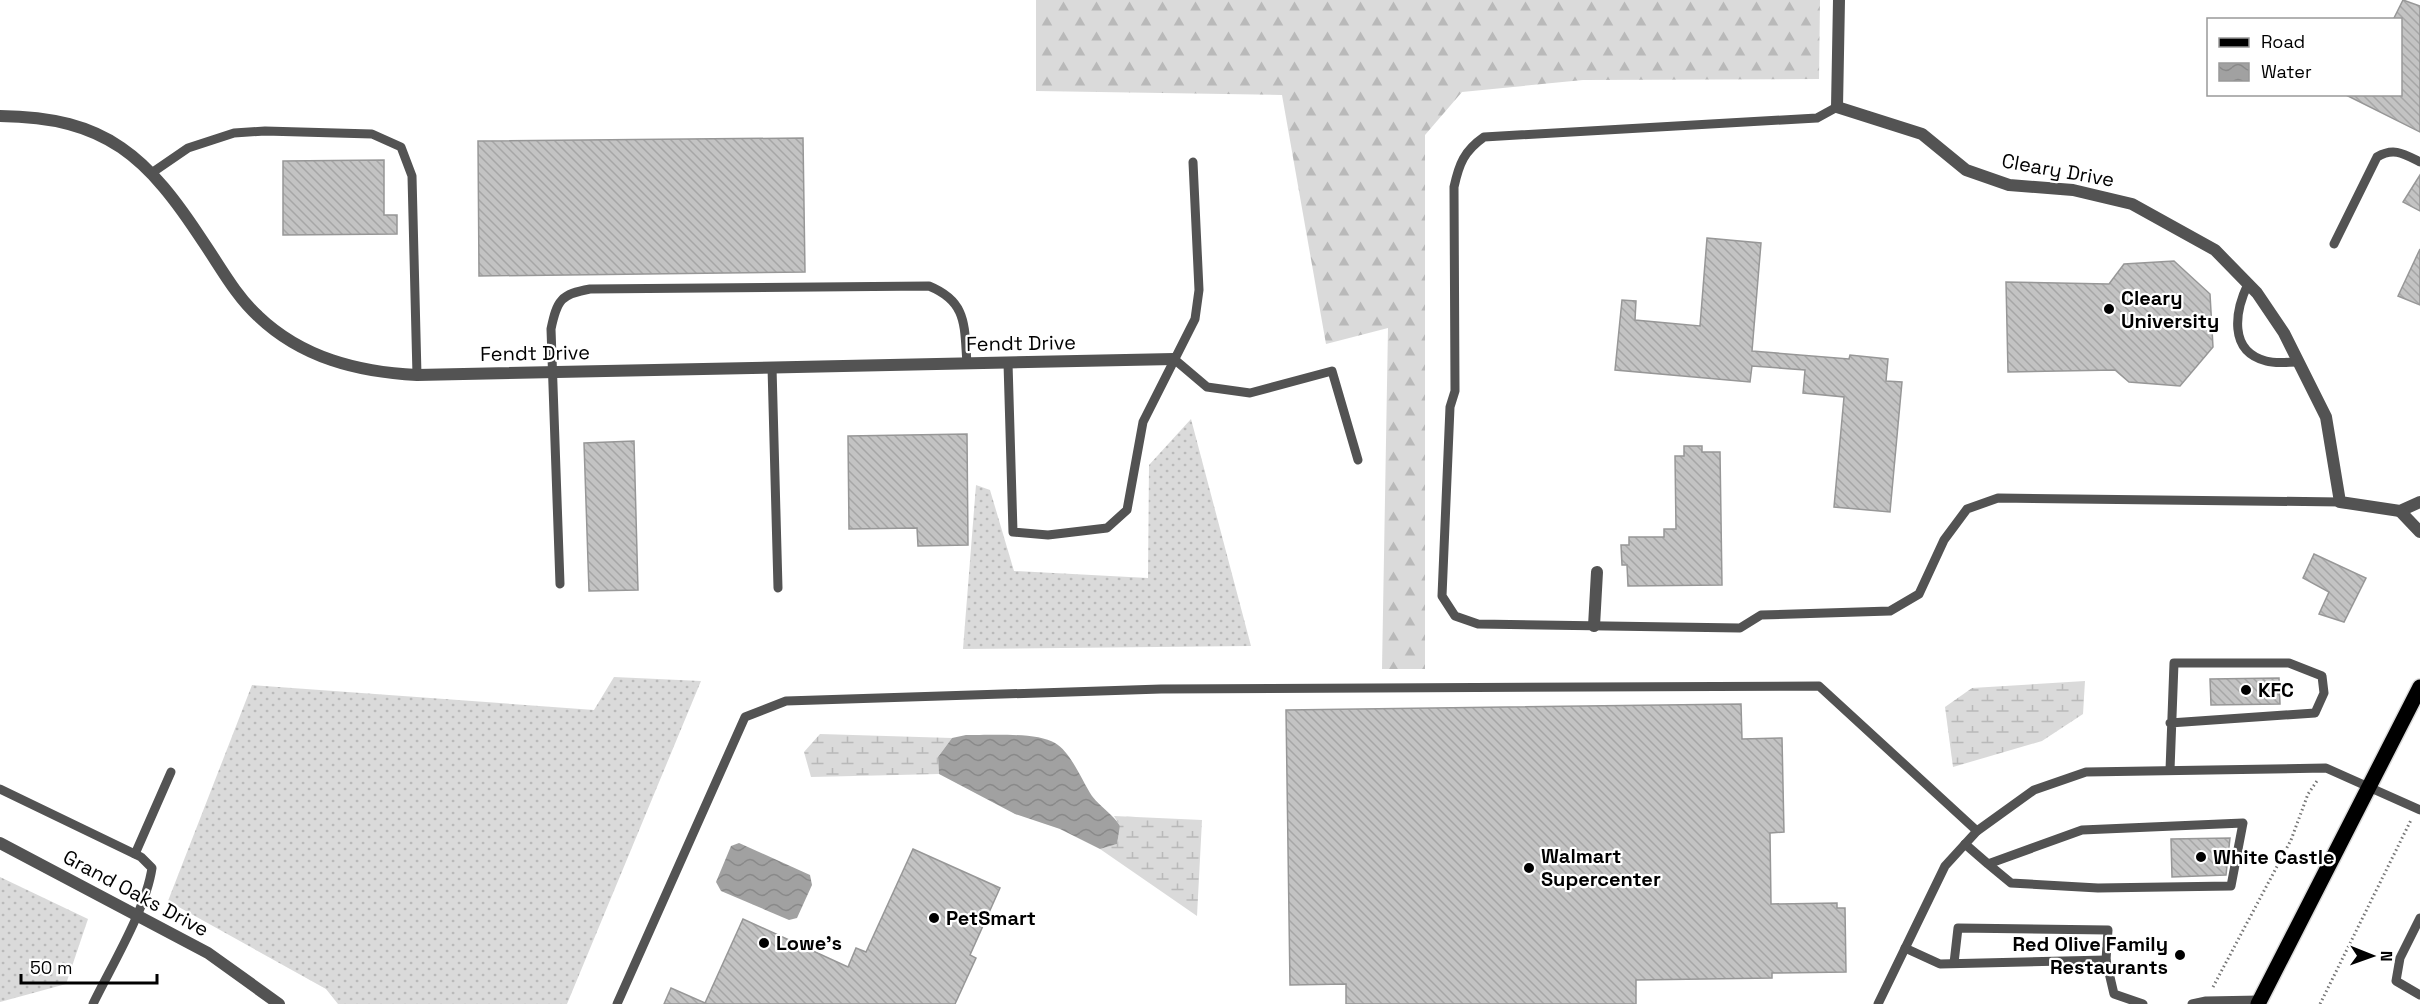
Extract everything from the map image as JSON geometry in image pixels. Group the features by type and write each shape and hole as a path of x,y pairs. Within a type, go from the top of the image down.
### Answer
{"main road":[{"path":"2259,1002 2420,687"}],"street":[{"path":"1838,108 1839,0"},
{"name":"Cleary Drive","path":"1838,108 1922,134 1966,170 2009,185 2073,190 2132,204 2215,250 2248,284 2284,333 2326,417 2340,502"},
{"name":"Fendt Drive","path":"0,116 31,116 67,122 110,139 153,172 235,289 258,316 285,337 315,355 376,373 417,375 1174,359"},
{"path":"2340,502 2400,511 2420,502"},
{"path":"2400,511 2420,532"},
{"path":"1594,626 1597,572"},
{"name":"Grand Oaks Drive","path":"0,843 208,953 279,1004"}],"lane":[{"path":"1838,108 1817,118 1484,137 1468,148 1459,164 1454,188 1455,391 1450,407 1442,596 1455,616 1478,624 1740,628 1761,615 1890,611 1919,594 1944,540 1967,509 1998,498 2340,502"},
{"path":"153,172 188,148 234,133 372,134 401,147 412,176 417,375"},
{"path":"2334,244 2377,157 2387,151 2399,152 2420,162"},
{"path":"1008,363 1012,531 1048,536 1107,528 1128,510 1143,422 1195,319 1199,290 1193,162"},
{"path":"2248,284 2239,303 2236,325 2242,345 2254,357 2268,362 2298,362"},
{"path":"560,584 551,329 556,306 569,293 590,289 929,286 946,293 959,307 964,326 967,363"},
{"path":"1174,359 1207,387 1250,393 1332,371 1358,460"},
{"path":"772,367 778,588"},
{"path":"2170,723 2315,713 2324,693 2322,676 2289,663 2174,663 2170,723 2170,770"},
{"path":"617,1004 745,717 786,701 1161,689 1819,686 1977,831"},
{"path":"1880,1003 1945,866 1977,831 2034,790 2085,772 2326,768 2419,809"},
{"path":"135,854 171,772"},
{"path":"0,789 135,854 152,868 150,881 93,1004"},
{"path":"1965,844 1988,864 2011,883 2098,888 2231,886 2243,823 2082,830 1988,864"},
{"path":"2420,918 2400,958 2397,981 2420,995"},
{"path":"1954,963 1958,928 2108,930 2106,960 2114,994 2143,1004"},
{"path":"1905,948 1940,964 2106,960"},
{"path":"2192,1004 2206,1001 2259,1002"}],"path":[{"path":"2206,1001 2291,840 2308,794 2326,768"},
{"path":"2320,1004 2419,809"}],"green space":[{"path":"1036,0 1820,0 1819,79 1583,80 1462,92 1425,135 1425,669 1382,669 1388,328 1326,344 1282,95 1036,91"},
{"path":"1191,419 1251,646 963,649 976,485 990,490 1014,571 1148,578 1149,465"},
{"path":"614,677 701,681 567,1004 338,1004 326,989 168,901 252,685 594,710"},
{"path":"2085,681 2083,714 2042,741 1953,767 1945,707 1972,688"},
{"path":"820,734 952,738 938,757 939,774 811,777 804,752"},
{"path":"1114,816 1202,820 1197,916 1100,849 1117,844 1120,826"},
{"path":"0,877 88,919 66,984 0,1002"}],"water":[{"path":"966,735 1037,737 1047,739 1061,747 1092,796 1120,826 1117,844 1100,849 1060,829 1015,814 939,774 938,757 952,738"},
{"path":"739,843 810,875 812,885 797,918 789,920 721,891 716,882 731,846"}],"building":[{"path":"2403,0 2420,6 2420,132 2348,96 2402,96 2402,18 2394,18"},
{"path":"803,138 805,272 479,276 478,141"},
{"path":"384,160 384,215 397,215 397,234 283,235 283,161"},
{"path":"2420,175 2420,211 2403,202"},
{"path":"1707,238 1761,243 1752,351 1849,359 1850,355 1888,359 1886,381 1902,382 1890,512 1834,507 1844,397 1803,393 1805,370 1752,366 1750,382 1615,370 1622,300 1636,301 1635,320 1700,326"},
{"path":"2420,249 2420,305 2398,296"},
{"name":"Cleary University","path":"2174,261 2210,294 2213,347 2180,386 2129,382 2115,370 2008,372 2006,282 2109,284 2124,264"},
{"path":"967,434 968,545 918,546 917,528 849,529 848,436"},
{"path":"634,441 638,590 589,591 584,443"},
{"path":"1684,446 1702,446 1702,452 1720,452 1722,585 1628,586 1627,565 1622,565 1621,545 1629,545 1629,537 1664,537 1664,529 1676,529 1675,456 1684,456"},
{"path":"2314,554 2366,578 2344,622 2319,614 2329,592 2303,578"},
{"name":"KFC","path":"2279,678 2280,704 2211,705 2210,679"},
{"name":"Walmart Supercenter","path":"1741,704 1742,739 1782,738 1784,832 1770,833 1771,904 1837,903 1837,908 1845,908 1846,972 1772,973 1772,978 1636,980 1636,1004 1346,1004 1346,984 1290,985 1286,710"},
{"name":"White Castle","path":"2230,838 2226,875 2172,877 2171,839"},
{"path":"913,849 1000,888 970,955 976,958 955,1004 664,1004 671,988 705,1003 743,919 848,967 856,948 866,952"}],"place":[{"name":"Cleary University","path":"2109,309"},
{"name":"KFC","path":"2246,690"},
{"name":"White Castle","path":"2201,857"},
{"name":"Walmart Supercenter","path":"1529,868"},
{"name":"PetSmart","path":"934,918"},
{"name":"Lowe's","path":"764,943"},
{"name":"Red Olive Family Restaurants","path":"2180,955"}]}
